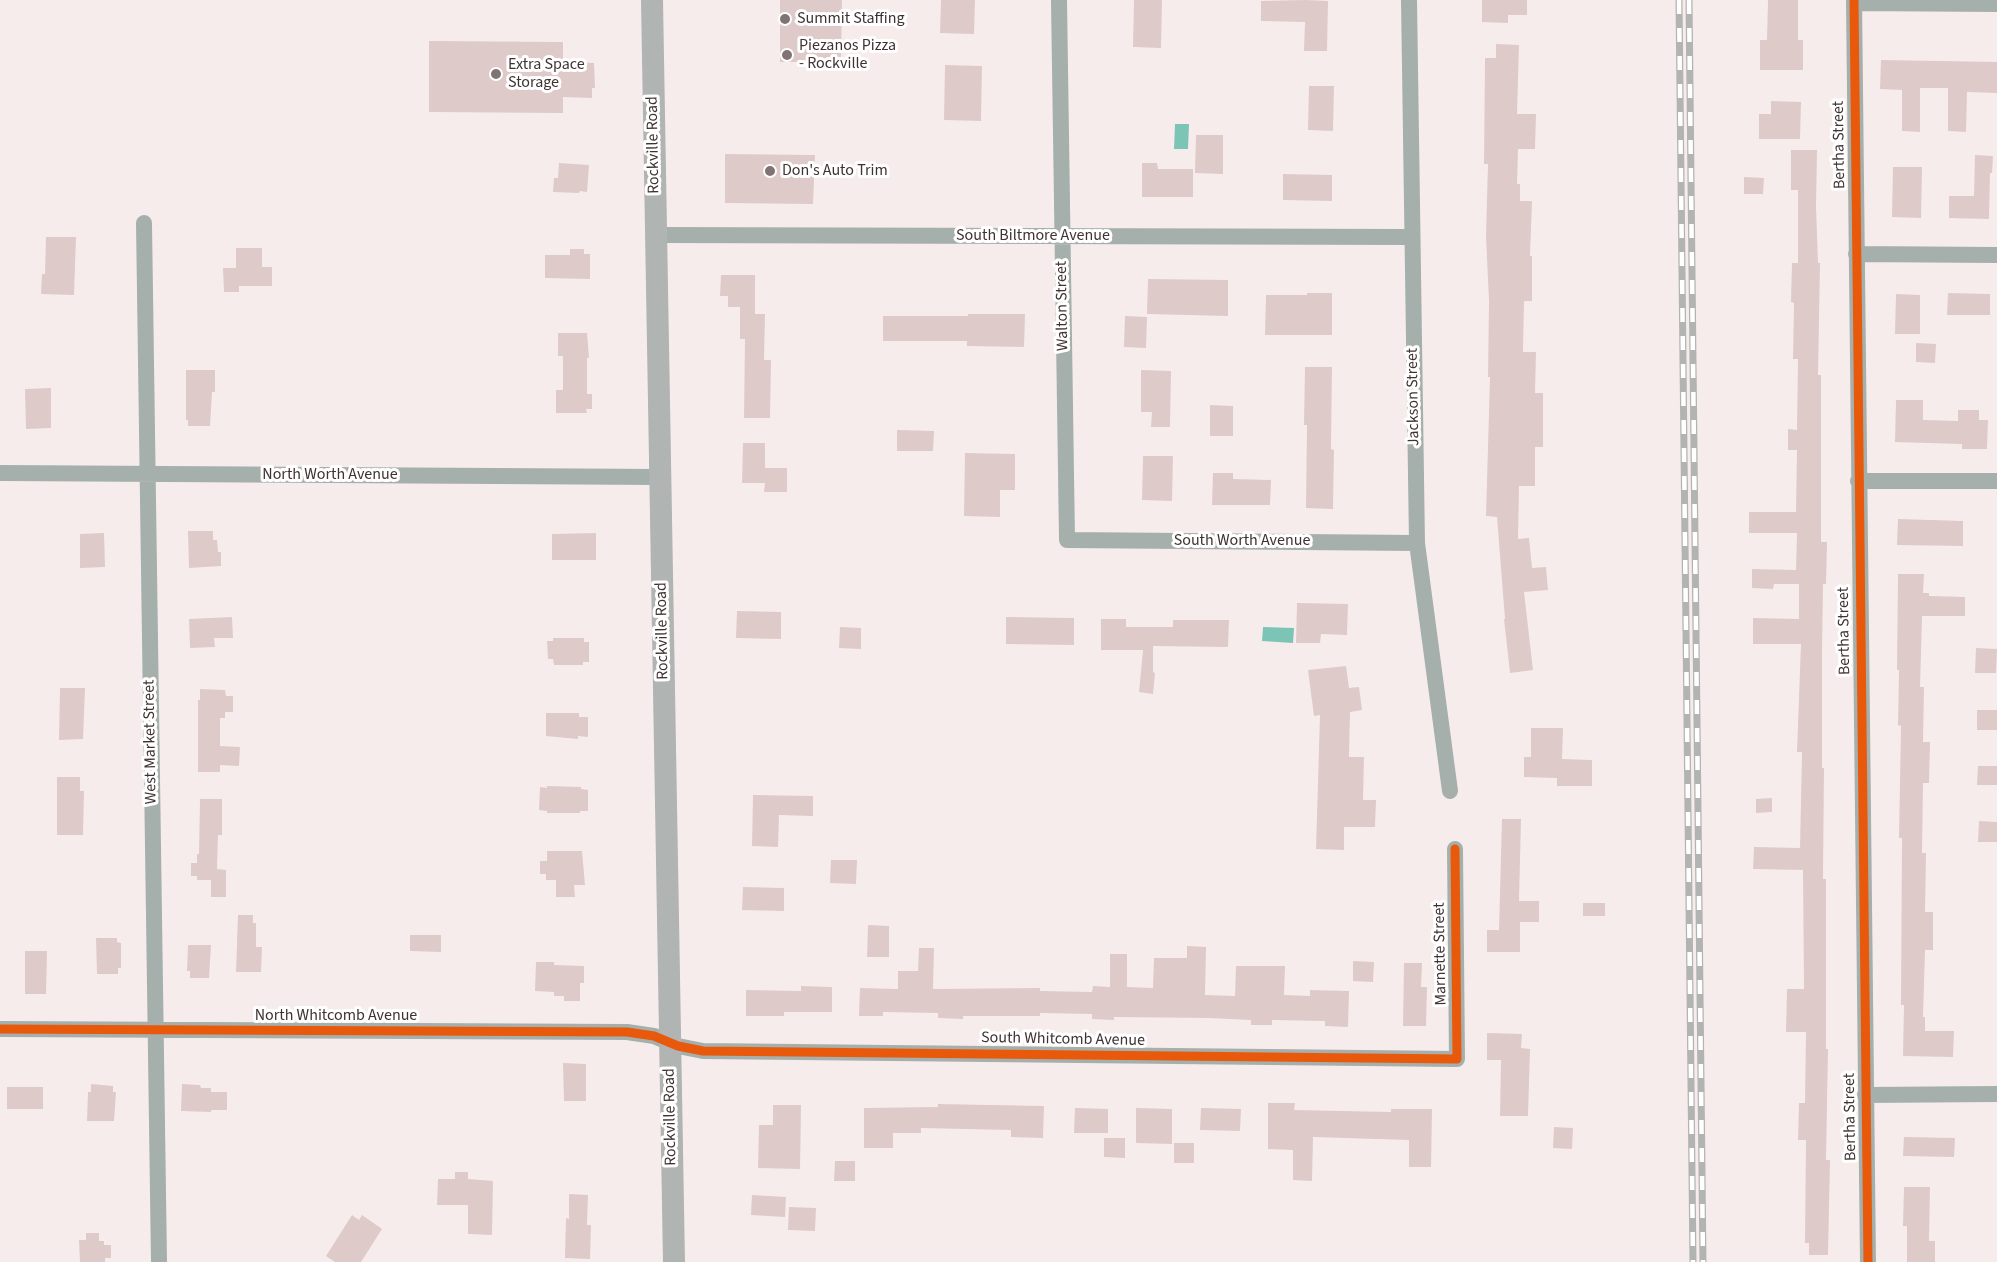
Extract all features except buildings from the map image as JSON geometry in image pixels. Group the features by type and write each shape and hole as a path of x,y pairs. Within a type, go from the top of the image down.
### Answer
{"main road":[{"name":"Rockville Road","path":"652,0 674,1262"}],"street":[{"name":"Walton Street","path":"1059,0 1067,540"},
{"name":"Jackson Street","path":"1409,0 1417,543 1450,791"},
{"path":"1854,2 1997,4"},
{"name":"Bertha Street","path":"1854,2 1868,1262"},
{"name":"West Market Street","path":"144,223 159,1262"},
{"name":"South Biltmore Avenue","path":"655,235 1412,237"},
{"path":"1857,254 1997,255"},
{"name":"North Worth Avenue","path":"0,473 660,477"},
{"path":"1858,481 1997,481"},
{"name":"South Worth Avenue","path":"1067,540 1417,543"},
{"name":"Marnette Street","path":"1455,849 1457,1059"},
{"name":"North Whitcomb Avenue","path":"0,1029 627,1032 670,1042"},
{"name":"South Whitcomb Avenue","path":"670,1042 703,1052 1457,1059"},
{"path":"1865,1095 1997,1094"}],"shaded area":[{"path":"1175,124 1189,124 1188,149 1174,149"},
{"path":"1263,627 1294,628 1293,643 1262,641"}],"railway":[{"path":"1679,0 1693,1262"},
{"path":"1689,0 1703,1262"}],"cycle path":[{"path":"1854,0 1868,1262"},
{"path":"0,1029 627,1032 654,1036 678,1046 703,1051 1457,1059 1455,849"}],"place":[{"name":"Summit Staffing","path":"785,19"},
{"name":"Piezanos Pizza - Rockville","path":"787,55"},
{"name":"Extra Space Storage","path":"496,74"},
{"name":"Don's Auto Trim","path":"770,171"}]}
